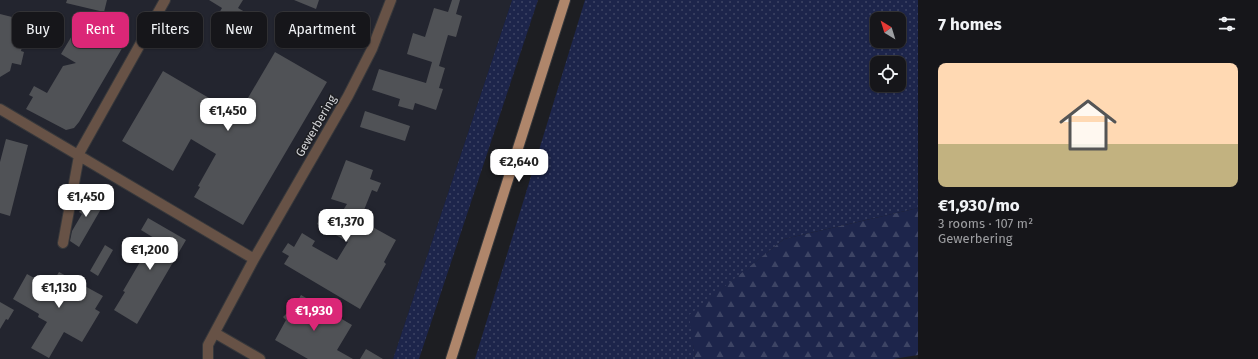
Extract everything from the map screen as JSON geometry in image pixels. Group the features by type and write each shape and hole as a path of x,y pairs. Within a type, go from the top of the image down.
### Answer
{"main road":[{"path":"451,359 565,0"}],"street":[{"path":"62,243 78,155 166,0"},
{"name":"Gewerbering","path":"208,359 208,345 214,333 254,259 348,96 372,49 390,0"},
{"path":"0,109 254,259"},
{"path":"214,333 260,359"}],"shaded area":[{"path":"0,0 512,0 393,359 0,359"}],"green space":[{"path":"512,0 538,0 419,359 393,359"},
{"path":"585,0 918,0 918,208 784,239 690,315 695,359 475,359"},
{"path":"918,208 918,355 893,359 695,359 689,315 784,239"}],"building":[{"path":"67,0 107,0 104,12 66,3"},
{"path":"209,0 243,0 238,8 245,12 220,12 222,8"},
{"path":"294,0 319,0 316,9"},
{"path":"452,0 460,0 456,14 462,16 456,37 448,35 439,66 445,68 439,88 443,89 436,110 415,103 413,110 398,106 400,99 372,90 379,69 426,83 432,62 407,54 413,33 425,37 434,8 448,12"},
{"path":"0,14 12,17 12,48 22,48 21,51 24,52 21,65 12,63 10,71 0,77"},
{"path":"72,36 72,48 122,48 79,122 74,128 66,130 26,109 33,97 29,95 34,86 47,93 63,66 76,63 61,54"},
{"path":"275,52 327,82 243,225 194,197 200,187 198,186 216,154 191,139 173,171 122,141 163,71 238,115"},
{"path":"365,111 410,126 405,141 360,127"},
{"path":"6,139 28,145 10,216 0,213 0,162"},
{"path":"346,160 373,170 370,179 381,183 377,192 372,190 360,220 396,240 384,262 386,264 360,309 284,264 289,256 282,252 288,243 294,247 302,233 315,241 312,246 337,260 348,242 317,224 322,215 335,223 347,204 331,199"},
{"path":"87,192 105,202 79,247 70,241 72,231 82,214 79,212 83,205 80,204"},
{"path":"148,218 186,240 137,324 114,310 125,292 123,291 154,238 141,230"},
{"path":"105,245 113,250 98,276 90,271"},
{"path":"59,272 103,296 95,309 100,312 82,342 64,332 49,358 31,348 47,322 38,317 39,314 13,299 27,274 50,287"},
{"path":"301,295 352,325 337,350 353,359 308,359 275,340 286,320 283,317 288,312 290,314"},
{"path":"0,302 14,310 0,329"},
{"path":"366,349 383,359 360,359"}]}
